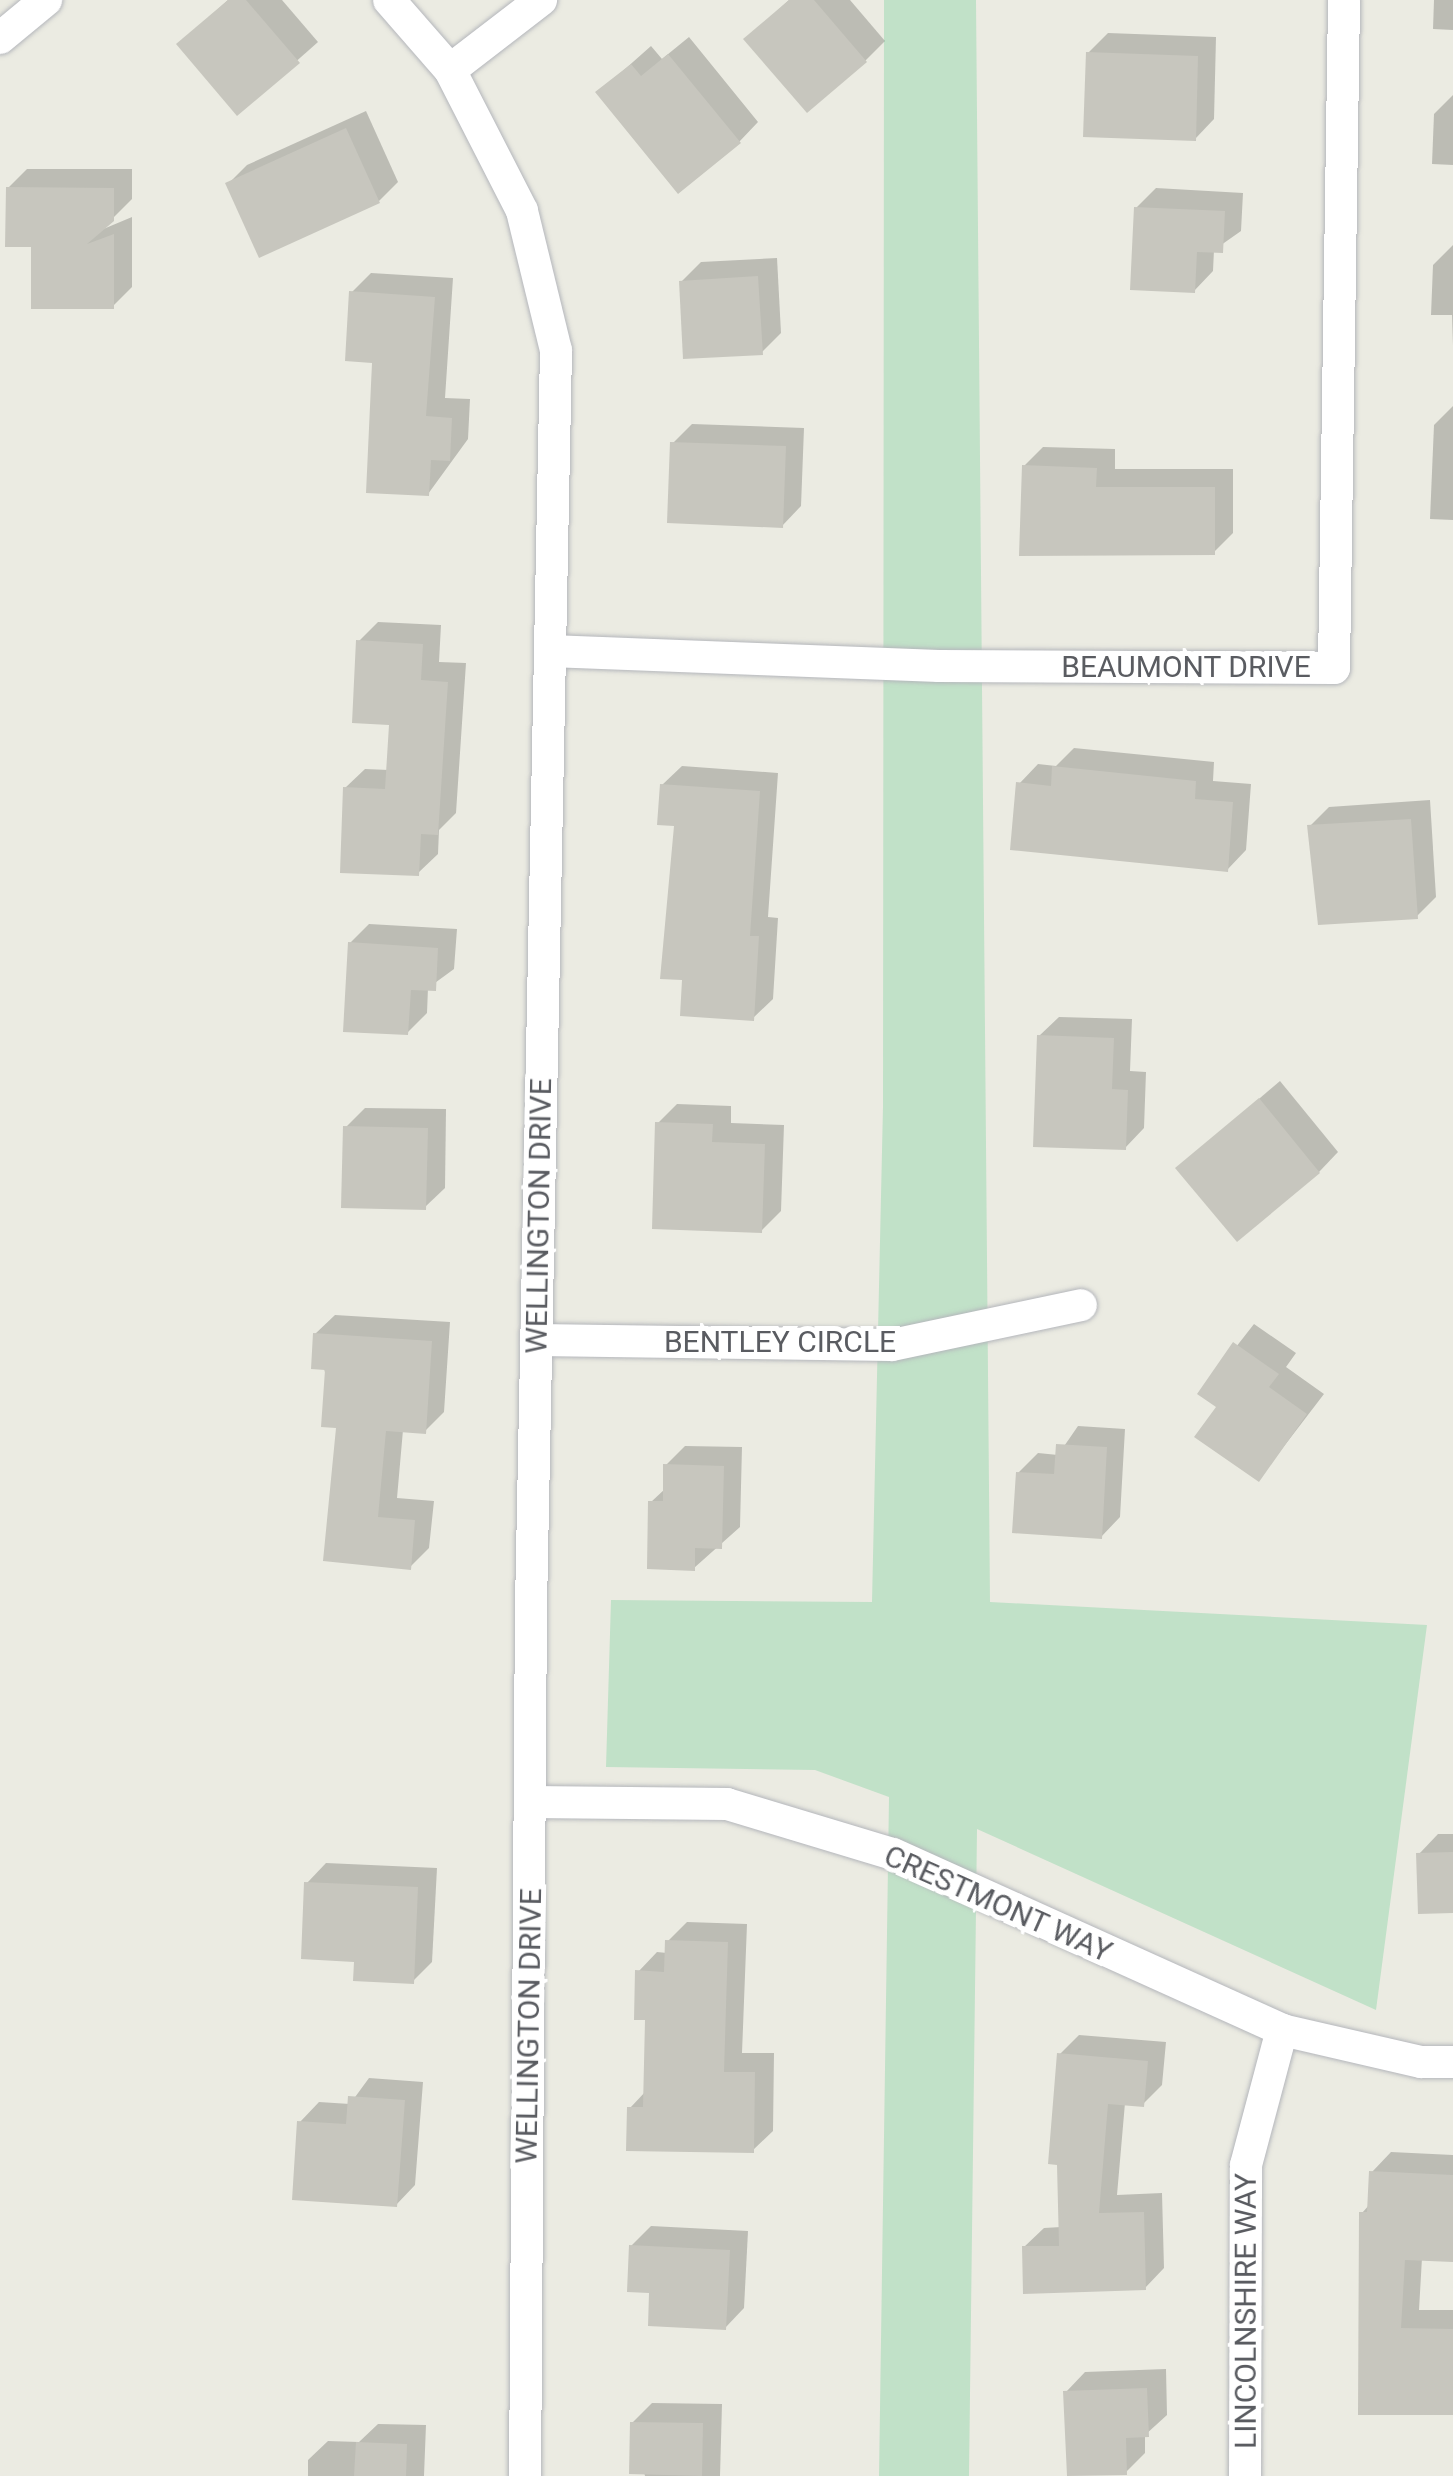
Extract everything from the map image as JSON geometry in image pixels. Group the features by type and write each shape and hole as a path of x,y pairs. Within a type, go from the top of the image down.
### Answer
{"street":[{"path":"0,38 46,0"},
{"name":"WELLINGTON DRIVE","path":"389,0 450,70 522,210 556,350 536,1340 525,2476"},
{"path":"450,70 541,0"},
{"name":"BEAUMONT DRIVE","path":"550,652 939,666 1334,668 1344,0"},
{"name":"BENTLEY CIRCLE","path":"536,1340 892,1345 1081,1305"},
{"name":"CRESTMONT WAY","path":"531,1802 727,1804 892,1854 1282,2030 1421,2062 1453,2062"},
{"name":"LINCOLNSHIRE WAY","path":"1245,2476 1246,2165 1282,2030"}],"green space":[{"path":"884,0 976,0 990,1602 1427,1625 1376,2010 977,1829 969,2476 879,2476 889,1797 815,1770 606,1767 611,1600 872,1602 883,1106"}],"building":[{"path":"228,0 246,0 300,63 237,116 176,44"},
{"path":"789,0 814,0 867,62 807,113 743,39"},
{"path":"1086,52 1198,56 1196,141 1083,137"},
{"path":"668,54 741,143 678,194 595,92 631,64 641,76"},
{"path":"346,128 380,203 259,258 225,183"},
{"path":"6,187 114,188 114,221 87,244 114,234 114,309 31,309 31,247 5,247"},
{"path":"1134,207 1225,211 1223,253 1197,252 1195,293 1130,290"},
{"path":"758,276 763,355 683,359 679,281"},
{"path":"349,291 435,297 426,416 452,418 450,461 431,460 429,496 366,493 372,363 345,361"},
{"path":"670,442 786,446 783,528 667,523"},
{"path":"1022,465 1097,468 1096,487 1215,487 1215,555 1019,556"},
{"path":"356,640 423,644 421,680 448,682 438,835 421,834 419,876 340,873 343,787 385,789 389,725 352,723"},
{"path":"1052,766 1196,781 1195,799 1233,802 1228,872 1010,850 1016,782 1051,786"},
{"path":"660,784 760,791 750,936 759,936 754,1021 680,1016 682,980 660,979 674,826 657,825"},
{"path":"1411,819 1418,919 1318,925 1307,825"},
{"path":"348,942 438,948 436,991 411,990 408,1035 343,1032"},
{"path":"1037,1035 1114,1038 1112,1089 1128,1090 1126,1150 1033,1147"},
{"path":"1259,1098 1320,1173 1237,1242 1175,1168"},
{"path":"655,1122 713,1124 712,1142 765,1144 762,1233 652,1229"},
{"path":"343,1126 428,1128 426,1210 341,1208"},
{"path":"313,1333 432,1341 426,1434 386,1431 378,1517 415,1520 411,1570 323,1561 336,1428 321,1427 325,1370 311,1369"},
{"path":"1233,1342 1279,1374 1269,1387 1307,1414 1259,1482 1194,1437 1216,1407 1197,1394"},
{"path":"1056,1444 1107,1447 1102,1539 1012,1533 1016,1472 1054,1474"},
{"path":"663,1464 724,1466 722,1549 695,1548 695,1571 647,1569 648,1501 663,1501"},
{"path":"1453,1852 1453,1913 1418,1914 1416,1853"},
{"path":"304,1882 418,1887 414,1984 353,1981 354,1962 301,1959"},
{"path":"665,1940 728,1942 724,2072 755,2072 754,2153 626,2151 627,2107 643,2107 645,2020 634,2020 635,1970 664,1972"},
{"path":"1057,2053 1148,2061 1144,2107 1108,2104 1099,2213 1144,2212 1146,2290 1023,2294 1022,2246 1059,2246 1057,2165 1048,2164"},
{"path":"348,2096 405,2100 397,2207 292,2200 297,2121 346,2124"},
{"path":"1369,2171 1453,2175 1453,2262 1405,2260 1401,2328 1453,2329 1453,2415 1358,2415 1359,2212 1367,2212"},
{"path":"629,2245 730,2250 726,2330 648,2326 649,2293 627,2292"},
{"path":"1147,2388 1149,2437 1126,2438 1127,2475 1067,2476 1063,2391"},
{"path":"630,2422 703,2423 702,2476 629,2474"},
{"path":"356,2442 407,2444 406,2476 354,2476"}]}
